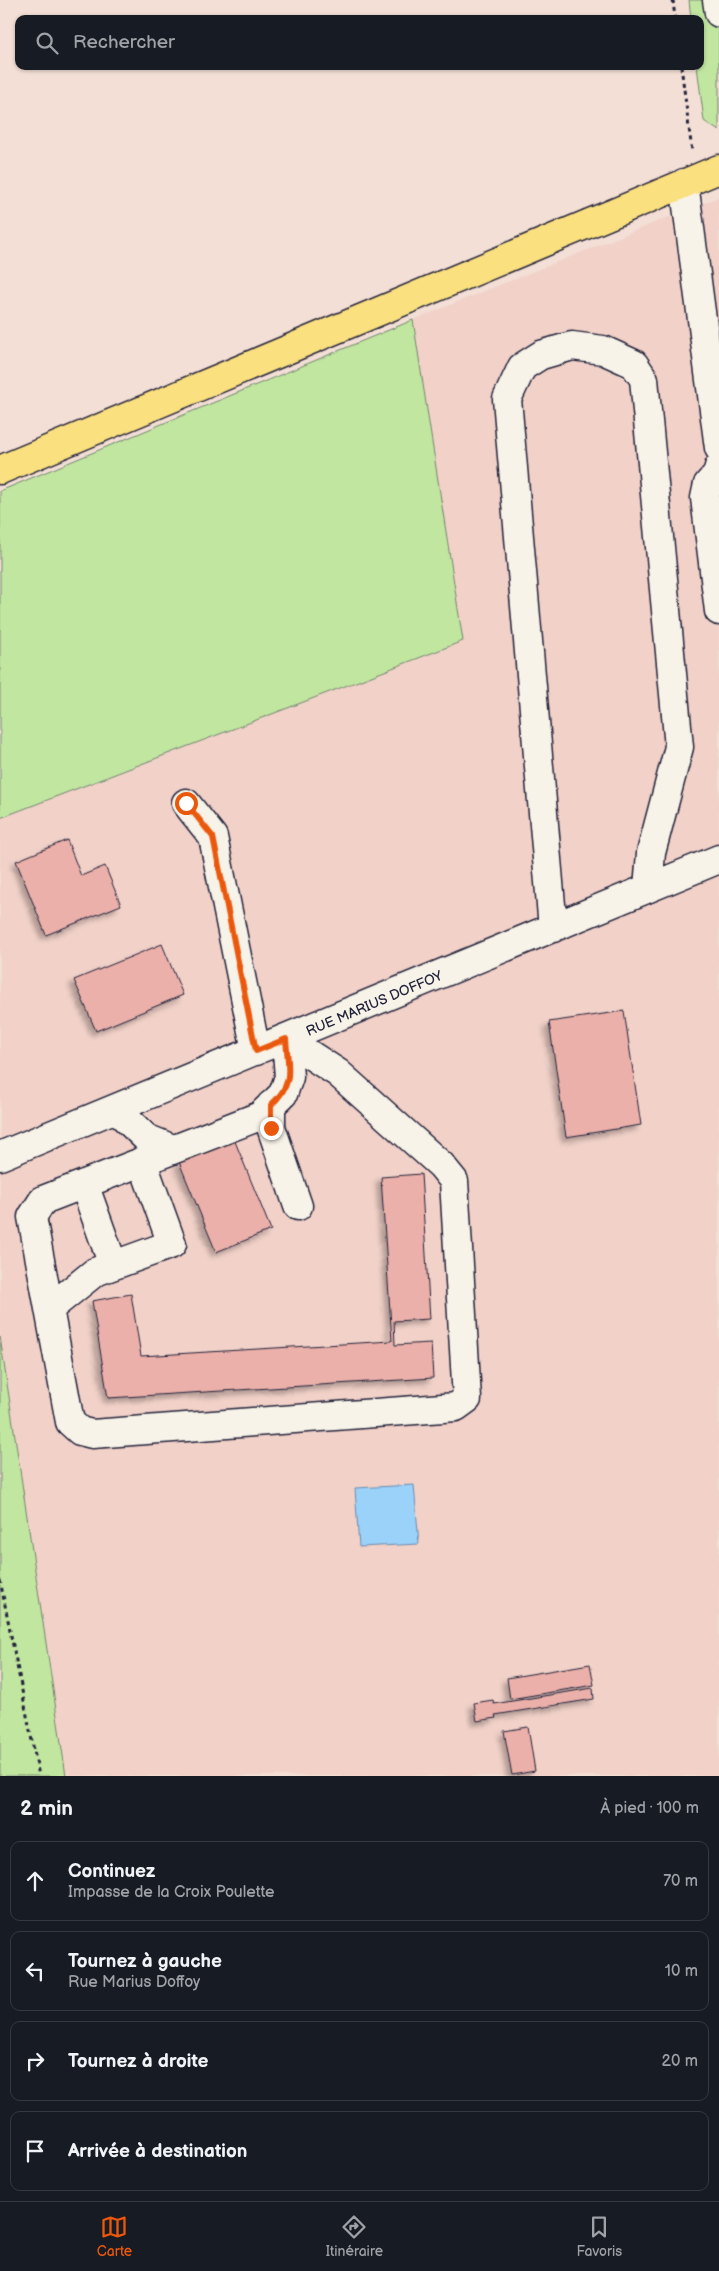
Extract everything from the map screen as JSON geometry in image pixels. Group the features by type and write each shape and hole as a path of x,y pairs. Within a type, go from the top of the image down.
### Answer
{"main road":[{"path":"0,470 699,177"}],"street":[{"path":"717,0 719,13"},
{"path":"699,177 719,448"},
{"path":"553,928 506,399 522,367 541,355 572,346 603,350 634,364 644,379 679,747 651,853 648,888"},
{"path":"719,467 717,474 708,484 705,498 714,537 719,611"},
{"path":"186,803 213,837 256,1051"},
{"name":"RUE MARIUS DOFFOY","path":"0,1156 719,859"},
{"path":"286,1039 338,1073 441,1165 454,1182 467,1399 456,1407 92,1434 80,1431 70,1422 32,1217 42,1200 260,1116 283,1094 289,1077 286,1039"},
{"path":"271,1105 271,1128 298,1206"},
{"path":"116,1109 146,1138 173,1149"},
{"path":"49,1309 95,1272 172,1244 142,1161"},
{"path":"84,1184 114,1265"}],"path":[{"path":"673,0 675,15"},
{"path":"682,70 699,177"},
{"path":"0,1580 39,1776"}],"shaded area":[{"path":"719,197 719,1776 0,1776 0,818 463,641 413,320"}],"green space":[{"path":"689,0 719,0 719,131 704,121 698,70 704,70 704,15 691,15"},
{"path":"413,320 463,641 0,818 0,491"},
{"path":"0,1337 66,1776 0,1776"}],"water":[{"path":"414,1485 419,1544 359,1547 355,1488"}],"building":[{"path":"67,840 81,876 105,866 121,905 46,935 16,861"},
{"path":"162,944 183,995 96,1031 74,980"},
{"path":"624,1011 641,1125 566,1137 549,1022"},
{"path":"234,1139 271,1230 216,1252 179,1162"},
{"path":"421,1174 430,1319 394,1321 395,1345 431,1343 433,1378 108,1398 92,1301 131,1294 141,1356 392,1341 381,1177"},
{"path":"590,1664 594,1685 510,1699 507,1678"},
{"path":"593,1688 594,1699 495,1715 496,1718 477,1721 474,1703 493,1700 494,1704"},
{"path":"528,1727 535,1771 512,1775 504,1731"}],"route":[{"path":"186,803 213,837 256,1051 286,1039 289,1077 283,1094 271,1105 271,1128"}]}
